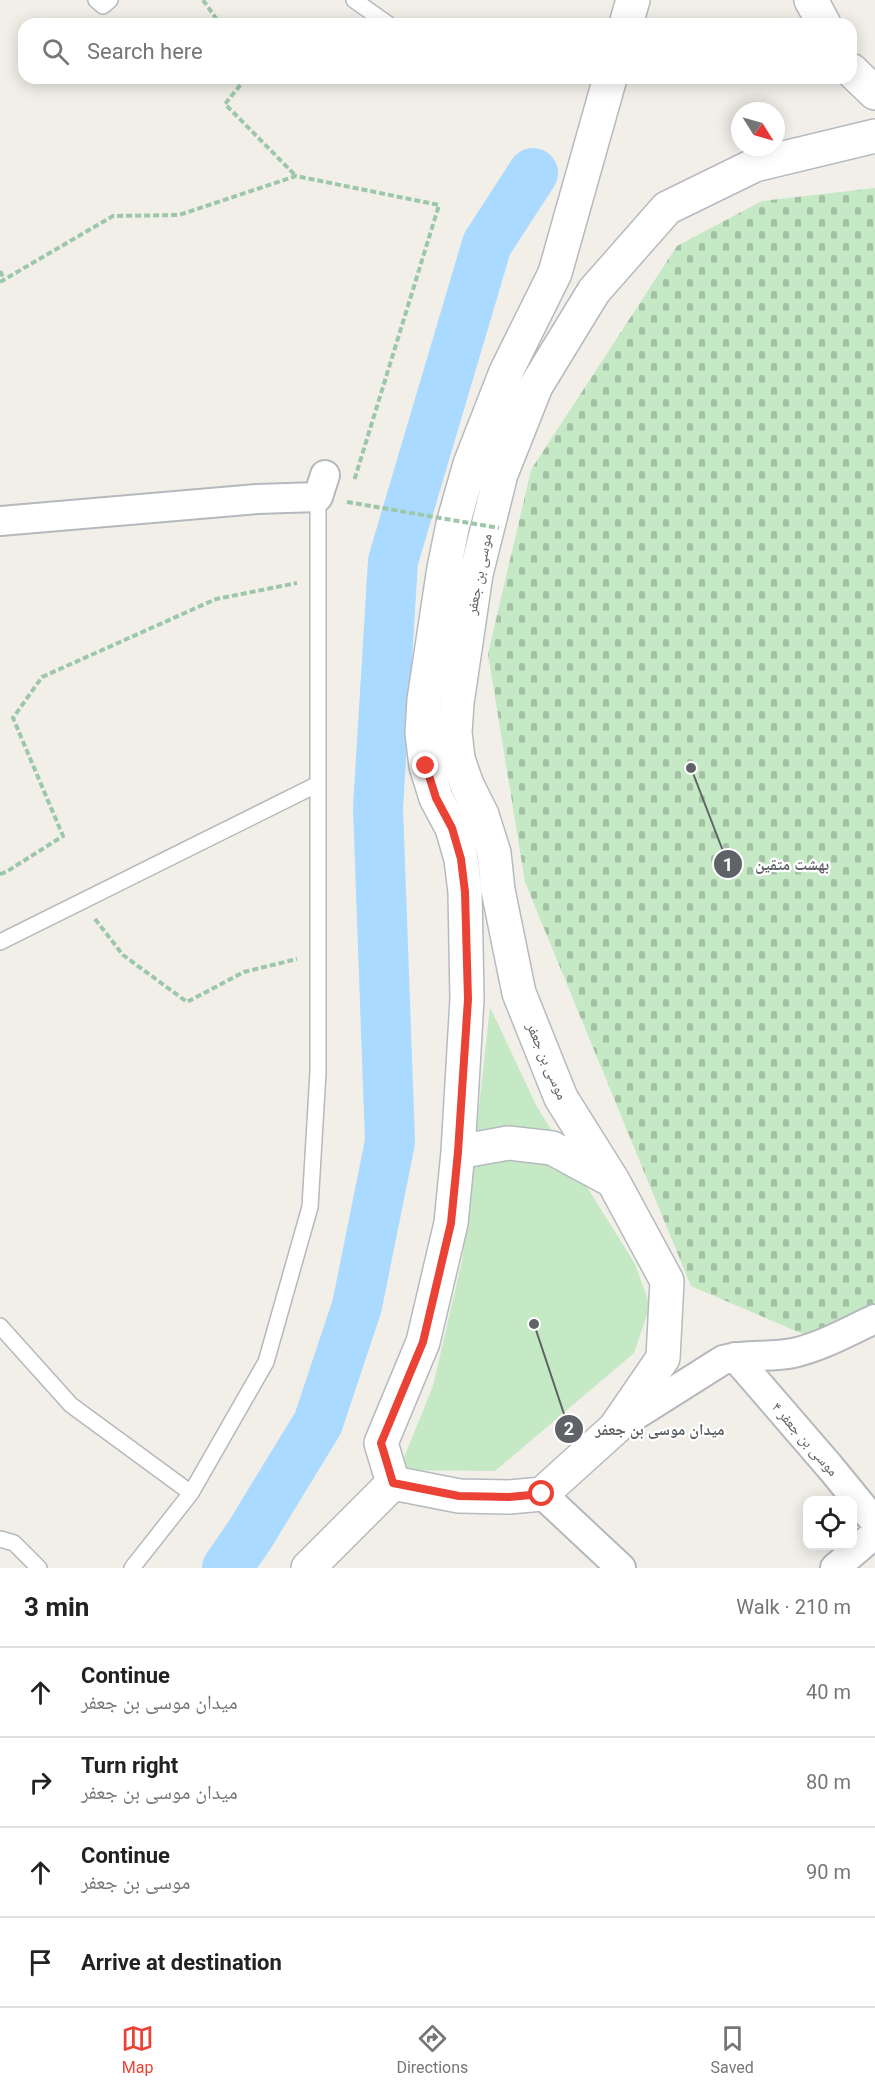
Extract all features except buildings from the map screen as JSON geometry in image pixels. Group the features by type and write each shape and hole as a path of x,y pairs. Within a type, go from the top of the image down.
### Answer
{"street":[{"path":"628,18 633,0"},
{"path":"811,0 821,18"},
{"path":"857,76 875,93"},
{"path":"393,1483 381,1443 423,1342 451,1223 468,999 465,892 461,859 452,828 436,798 426,766 422,733 424,700 444,568 453,524 470,464 506,372 555,273 608,84"},
{"name":"موسی بن جعفر","path":"542,1494 615,1428 663,1358 667,1281 613,1181 561,1098 519,993 498,890 494,852 482,815 467,785 458,759 455,732 456,703 476,574 498,486 541,376 594,291 667,208 755,165 875,136"},
{"path":"0,521 257,499 321,486"},
{"path":"458,1152 508,1143 552,1148 613,1181"},
{"path":"615,1428 723,1360 804,1350 875,1319"},
{"name":"موسی بن جعفر ۴","path":"735,1357 875,1522"},
{"path":"393,1483 459,1496 509,1497 542,1494 621,1568"},
{"path":"308,1568 393,1483"},
{"path":"836,1568 875,1534"}],"lane":[{"path":"96,0 103,6 110,0"},
{"path":"354,0 380,18"},
{"path":"132,1568 191,1493 266,1362 310,1207 318,1072 318,579 321,486"},
{"path":"0,942 318,784"},
{"path":"0,1326 71,1405 191,1493"},
{"path":"0,1539 14,1543 39,1568"}],"path":[{"path":"203,0 216,18"},
{"path":"241,84 225,104 296,176"},
{"path":"0,271 2,280 113,216 179,215 296,176 440,205 356,476"},
{"path":"347,502 500,528"},
{"path":"0,874 63,836 13,718 42,677 216,599 318,579"},
{"path":"81,901 123,955 187,1002 244,972 318,953"}],"green space":[{"path":"875,188 875,1313 817,1340 691,1286 525,882 488,654 531,470 677,246 762,201"},
{"path":"490,1007 537,1107 635,1264 650,1306 634,1353 495,1471 399,1470 433,1386 462,1261"}],"waterway":[{"path":"227,1568 318,1423 357,1306 390,1142 378,808 393,561 487,244 533,173"}],"place":[{"name":"بهشت متقین","path":"691,768"},
{"name":"میدان موسی بن جعفر","path":"534,1324"}],"route":[{"path":"426,766 436,798 452,828 461,859 465,892 468,999 458,1152 451,1223 423,1342 381,1443 393,1483 459,1496 509,1497 542,1494"}]}
